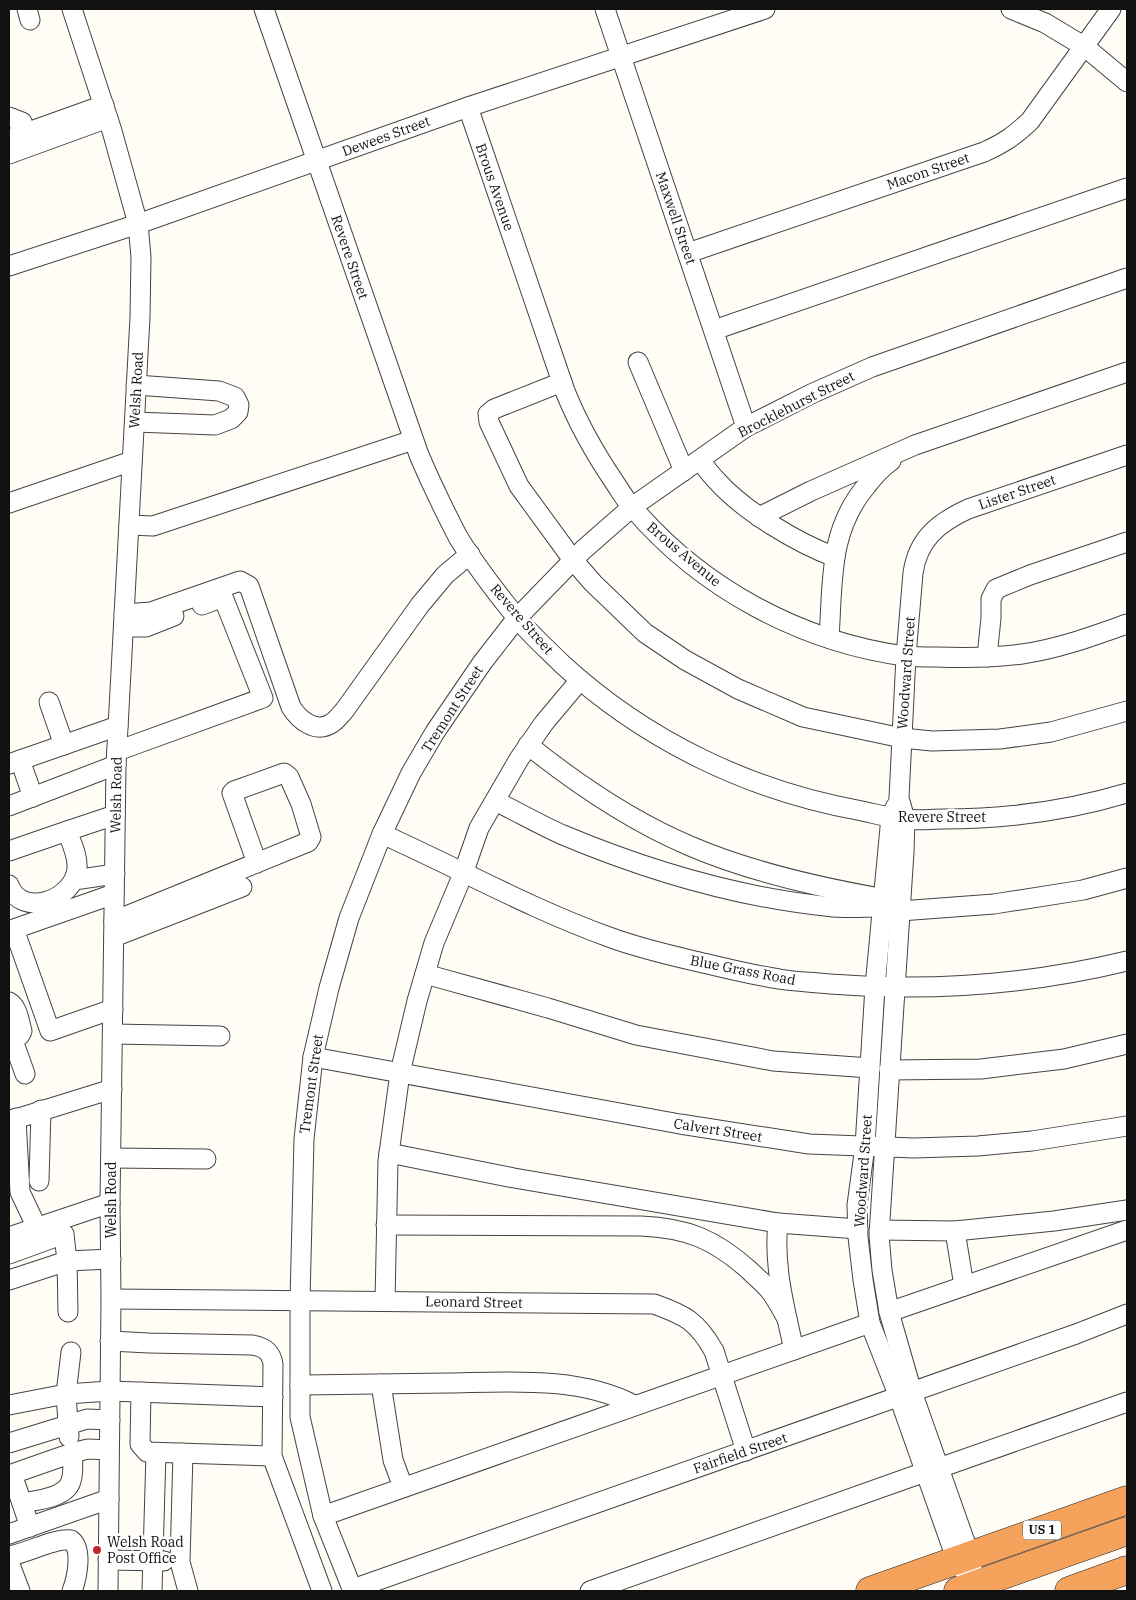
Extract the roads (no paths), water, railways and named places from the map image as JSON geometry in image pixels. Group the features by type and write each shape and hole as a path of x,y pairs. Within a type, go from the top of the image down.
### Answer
{"highway":[{"name":"US 1","path":"870,1591 1127,1500"},
{"name":"US 1","path":"969,1589 1127,1531"},
{"path":"1069,1591 1127,1570"}],"street":[{"name":"Welsh Road","path":"72,9 106,112 138,224 141,257 135,422 117,758 110,1203 108,1591"},
{"name":"Revere Street","path":"264,9 419,455 438,498 459,538 483,574 517,618 534,637 580,680 632,720 683,750 754,783 808,800 898,818 990,818 1044,813 1127,793"},
{"name":"Maxwell Street","path":"605,9 746,427"},
{"name":"Dewees Street","path":"9,266 138,224 468,107 765,9"},
{"name":"Macon Street","path":"688,253 984,152 1002,144 1016,134 1030,120 1112,9"},
{"path":"1022,11 1085,47 1127,82"},
{"name":"Brous Avenue","path":"468,107 562,382 578,423 598,458 632,507 663,540 728,591 757,608 829,638 906,656 987,657 1023,654 1048,649 1127,624"},
{"path":"17,136 106,112"},
{"path":"9,154 106,112"},
{"path":"9,117 22,122 17,136"},
{"path":"714,330 1127,188"},
{"name":"Brocklehurst Street","path":"517,618 573,560 632,507 746,427 811,394 872,367 1127,278"},
{"path":"638,362 684,470"},
{"path":"759,517 811,491 915,445 1127,372"},
{"path":"562,382 494,409 488,414 489,422 519,486 573,560 593,583 645,633 685,660 729,684 803,717 902,738 932,741 1000,739 1051,732 1127,711"},
{"path":"135,422 215,425 231,419 238,412 239,405 235,397 219,391 136,385"},
{"path":"129,525 153,526 414,440"},
{"path":"829,638 834,557 844,521 857,496 881,468 915,445"},
{"name":"Lister Street","path":"920,550 939,525 968,509 1127,454"},
{"path":"700,460 717,482 759,517 820,552 834,557"},
{"path":"9,503 132,461"},
{"path":"987,657 991,599 996,589 1030,575 1127,542"},
{"name":"Woodward Street","path":"906,1394 870,1323 862,1280 857,1205 865,1146 876,987 898,818 906,656 913,574 920,550"},
{"path":"124,620 240,581 249,586 291,707 297,717 309,725 320,728 331,724 344,711 420,606 445,575 470,554"},
{"path":"9,806 33,797 117,758 264,698 223,597 146,627 124,620"},
{"name":"Tremont Street","path":"353,1590 323,1516 300,1417 300,1300 304,1139 312,1057 349,918 382,834 411,773 435,732 482,663 517,618"},
{"path":"385,1301 389,1154 400,1073 434,943 463,874 479,828 528,745 580,680"},
{"path":"49,702 64,745"},
{"path":"33,797 14,762 118,726"},
{"path":"528,745 565,774 606,801 647,825 690,846 734,862 838,890 888,906"},
{"path":"114,929 257,863 308,842 311,837 301,804 290,776 284,773 234,790 232,794 257,863"},
{"path":"495,801 562,834 619,857 684,879 761,896 824,905 994,904 1083,890 1127,878"},
{"path":"9,851 116,815"},
{"path":"10,890 20,900 27,903 42,902 60,896 68,889 74,880 77,869 76,858 67,831"},
{"name":"Blue Grass Road","path":"382,834 463,874 609,937 665,954 780,979 876,987 924,988 999,984 1127,962"},
{"path":"74,880 115,874"},
{"path":"114,929 242,887"},
{"path":"10,890 14,929 50,1031 113,1009"},
{"path":"14,929 114,894"},
{"name":"Woodward Street","path":"888,906 895,988 879,1230 882,1270 906,1394 963,1558 969,1589"},
{"path":"425,974 636,1035 773,1061 870,1068"},
{"path":"9,1002 15,1008 22,1030 20,1035 11,1034 25,1074"},
{"path":"113,1034 220,1036"},
{"path":"889,1070 981,1069 1064,1059 1127,1044"},
{"name":"Calvert Street","path":"312,1057 680,1124 809,1144 914,1148 969,1146 1032,1141 1127,1126"},
{"path":"38,1228 20,1192 12,1120 112,1089"},
{"path":"38,1228 41,1110"},
{"path":"389,1154 514,1178 778,1223 858,1229"},
{"path":"111,1158 206,1159"},
{"path":"9,1254 110,1203"},
{"path":"879,1230 956,1231 1054,1221 1127,1210"},
{"path":"778,1223 778,1262 783,1299 794,1350"},
{"path":"386,1225 640,1226 664,1227 688,1232 712,1242 731,1254 770,1291 787,1319"},
{"path":"9,1237 38,1228 64,1226"},
{"path":"64,1226 68,1312"},
{"path":"889,1312 1127,1230"},
{"path":"956,1231 964,1286"},
{"path":"9,1280 67,1261 111,1259"},
{"name":"Leonard Street","path":"111,1299 654,1304 678,1313 694,1323 706,1336 714,1351 746,1451"},
{"name":"Fairfield Street","path":"353,1590 1076,1334 1127,1314"},
{"path":"323,1516 870,1323"},
{"path":"110,1341 259,1346 269,1352 273,1364 272,1456 322,1591"},
{"path":"22,1503 66,1490 71,1482 73,1474 66,1394 71,1352"},
{"path":"380,1384 393,1460 403,1487"},
{"path":"300,1385 553,1384 583,1388 607,1394 634,1405"},
{"path":"9,1405 66,1394 110,1391 273,1397"},
{"path":"141,1392 140,1444 147,1452 272,1456"},
{"path":"590,1591 1127,1402"},
{"path":"273,1416 300,1407"},
{"path":"9,1444 87,1419 110,1420"},
{"path":"30,1527 12,1474 71,1453 88,1449 109,1450"},
{"path":"152,1591 156,1453"},
{"path":"183,1453 180,1562 188,1591"},
{"path":"9,1534 109,1499"},
{"path":"9,1556 60,1540 71,1540 77,1546 78,1563 72,1591"},
{"path":"108,1560 180,1562"},
{"path":"9,1562 20,1591"}],"place":[{"name":"Welsh Road Post Office","path":"97,1550"}]}
